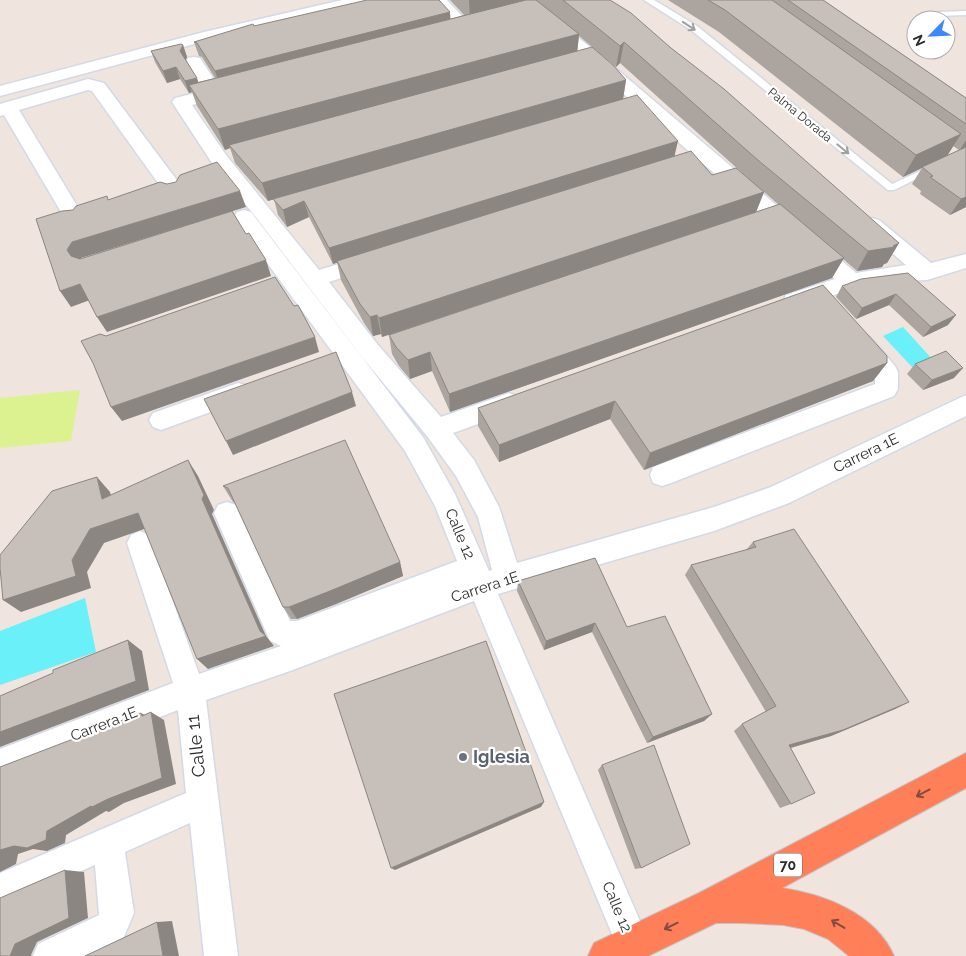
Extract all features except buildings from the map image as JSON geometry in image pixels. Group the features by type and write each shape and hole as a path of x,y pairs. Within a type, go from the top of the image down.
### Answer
{"highway":[{"name":"70","path":"620,950 712,906 966,770"},
{"path":"712,906 769,904 814,912 841,925 856,936 875,956"}],"street":[{"path":"3,103 210,35 363,0"},
{"path":"438,0 464,29"},
{"path":"536,11 644,101 698,159 766,218 852,281"},
{"path":"447,34 482,25"},
{"path":"574,63 593,58"},
{"path":"194,62 215,94"},
{"path":"3,103 88,84 98,87 175,192"},
{"path":"228,513 280,631 288,635 297,635 487,577 490,515 466,468 379,348 253,214 181,102 243,86"},
{"path":"625,107 644,101"},
{"path":"3,103 75,219"},
{"path":"219,159 239,154"},
{"name":"Calle 12","path":"253,214 280,283 337,357 414,444 487,577 620,950"},
{"path":"860,214 927,272"},
{"path":"314,279 389,255"},
{"path":"770,310 823,300 852,281 902,273 927,272 966,261"},
{"path":"662,475 886,389 887,372 848,329"},
{"path":"161,420 254,386"},
{"path":"436,429 529,396"},
{"name":"Carrera 1E","path":"0,764 190,692 290,657 487,577 714,518 780,495 966,405"},
{"name":"Calle 11","path":"140,543 190,692 221,956"},
{"path":"0,890 202,802"},
{"path":"50,956 110,927 115,920 117,913 108,843"}],"lane":[{"name":"Palma Dorada","path":"648,0 694,28 891,188 942,164"}],"green space":[{"path":"80,390 71,441 0,448 0,398"}],"water":[{"path":"903,327 933,360 914,369 883,336"},
{"path":"85,598 96,652 0,685 0,631"}],"place":[{"name":"Iglesia","path":"463,757"}]}
